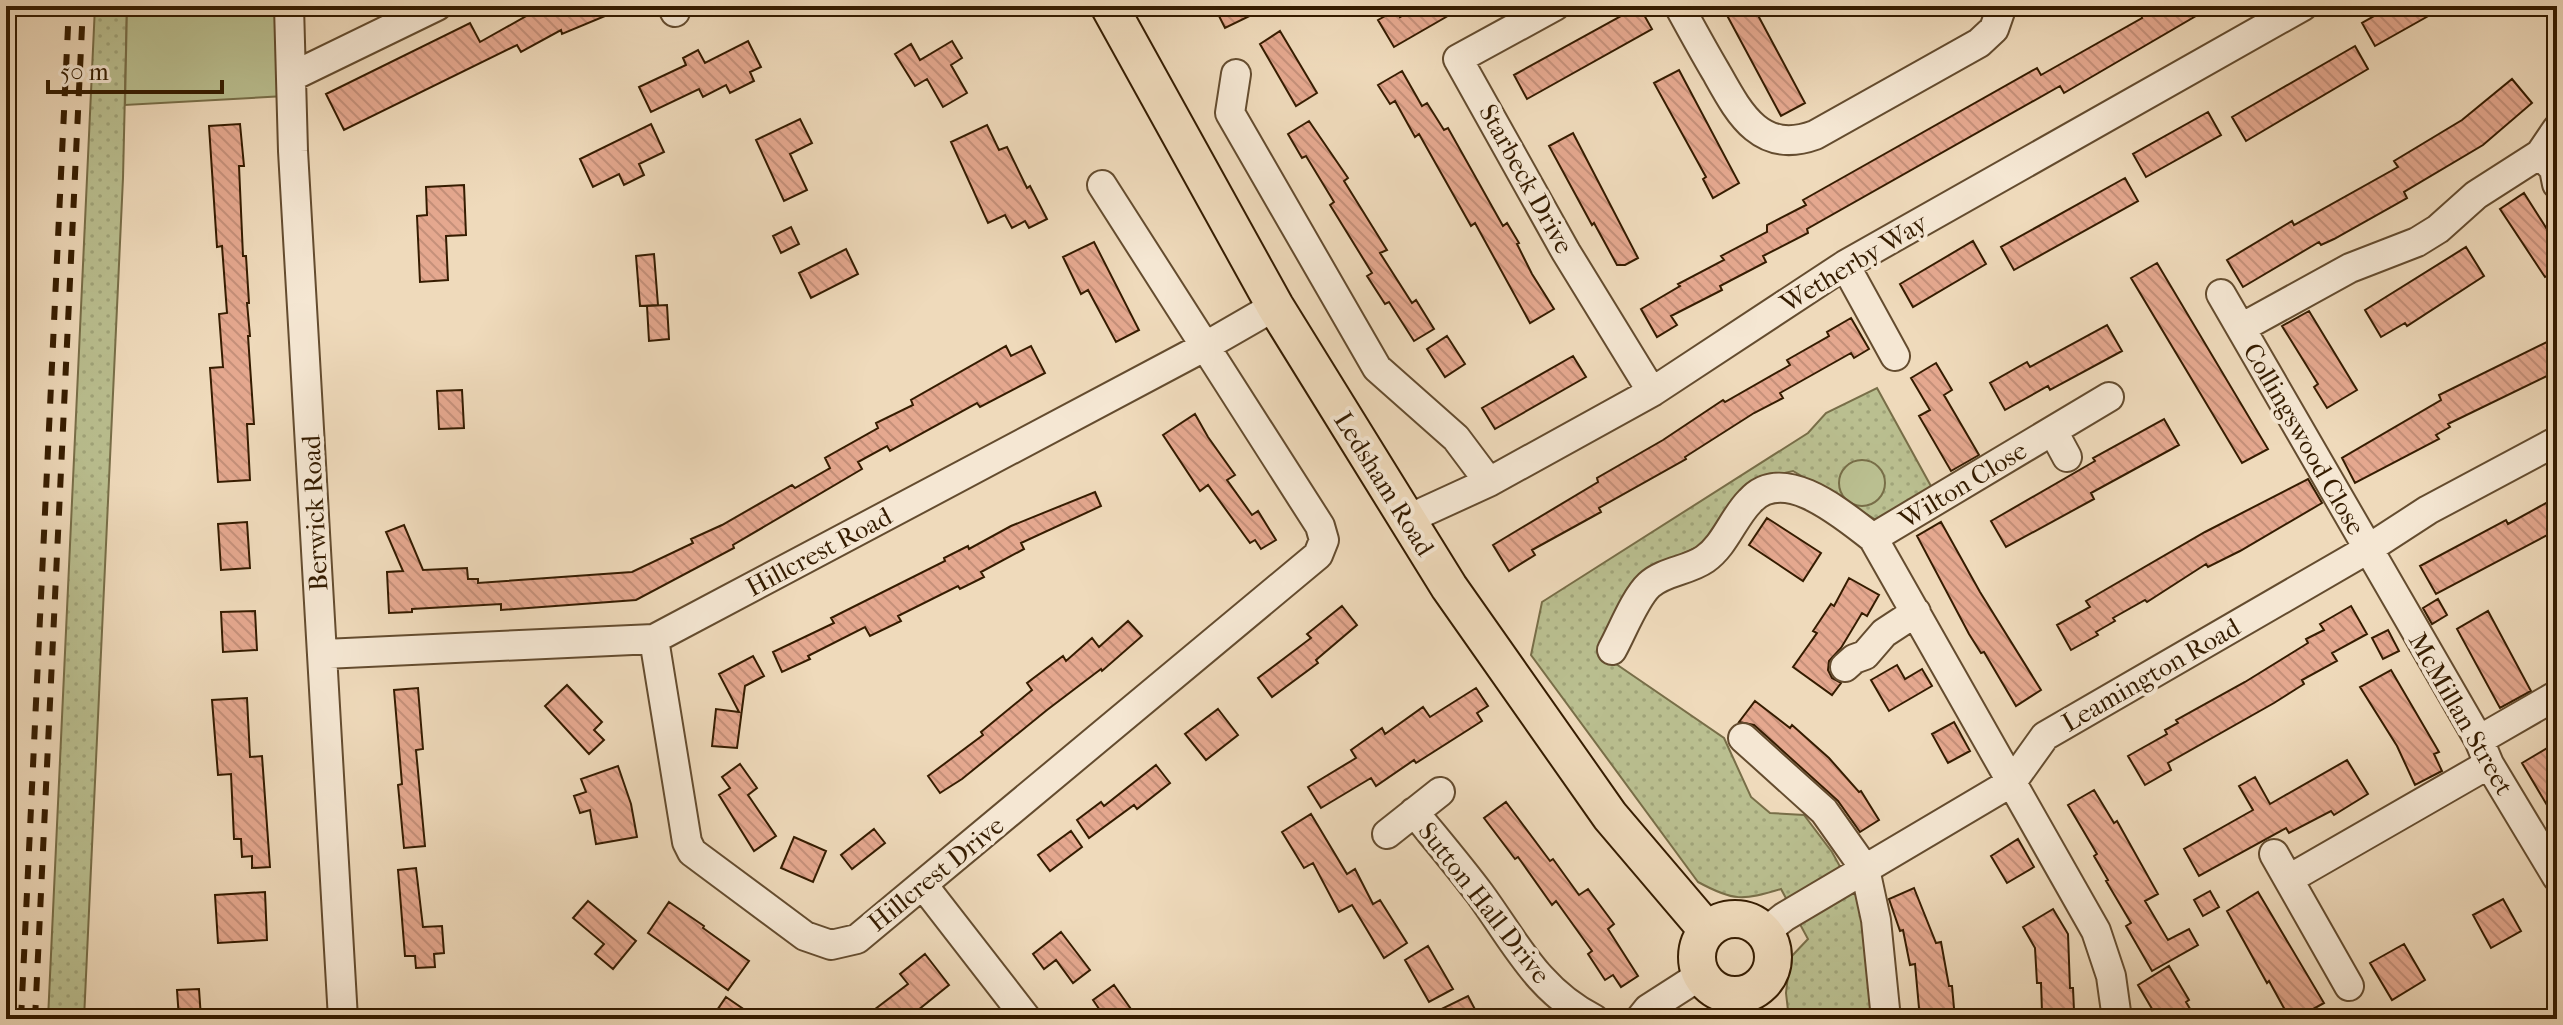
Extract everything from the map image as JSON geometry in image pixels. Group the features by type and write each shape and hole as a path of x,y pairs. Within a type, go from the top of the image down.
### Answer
{"main road":[{"name":"Ledsham Road","path":"1109,6 1275,306 1449,587 1610,816 1707,930"},
{"path":"1738,919 1749,922 1764,933 1771,947 1770,970 1756,988 1750,1006 1720,992 1701,975 1697,951 1707,930 1717,923 1738,919"}],"street":[{"name":"Berwick Road","path":"289,6 343,1019"},
{"path":"291,77 437,6"},
{"name":"Starbeck Drive","path":"1555,6 1449,64 1652,392"},
{"path":"1679,6 1737,110 1758,131 1784,141 1815,135 1979,43 1994,29 2002,6"},
{"name":"Wetherby Way","path":"1406,520 1489,482 1652,392 1845,265 2288,9"},
{"path":"1236,74 1230,113 1377,368 1456,438 1489,482"},
{"name":"Collingswood Close","path":"2241,328 2350,268 2417,242 2438,229 2476,195 2540,154 2557,129"},
{"path":"2540,154 2554,169 2557,184"},
{"path":"1102,185 1204,347"},
{"path":"1845,265 1895,356"},
{"name":"Collingswood Close","path":"2221,294 2368,549"},
{"name":"Hillcrest Road","path":"324,654 654,639 1204,347 1275,306"},
{"name":"Hillcrest Drive","path":"654,639 687,842 692,852 805,936 831,945 857,939 1318,555 1324,540 1320,526 1204,347"},
{"name":"Wilton Close","path":"1873,538 2109,397"},
{"name":"Wilton Close","path":"2053,431 2067,457"},
{"name":"Leamington Road","path":"1764,933 1784,917 2012,782 2045,736 2368,549 2428,510 2533,451 2557,441"},
{"name":"Wilton Close","path":"1612,650 1648,586 1705,559 1750,500 1758,494 1788,486 1804,492 1873,538 2096,931 2111,976 2117,1019"},
{"name":"McMillan Street","path":"2368,549 2557,877"},
{"path":"1845,667 1847,662 1865,655 1884,633 1916,612"},
{"path":"2289,879 2484,752 2557,695"},
{"path":"1743,738 1824,811 1865,869 1876,920 1886,1019"},
{"name":"Sutton Hall Drive","path":"1387,834 1440,792"},
{"name":"Sutton Hall Drive","path":"1414,812 1480,894 1537,975 1570,1007 1594,1019"},
{"path":"2274,854 2349,986"},
{"path":"923,885 1027,1019"},
{"path":"1640,1019 1648,1009 1701,975"}],"green space":[{"path":"95,6 127,6 123,178 84,1019 48,1019"},
{"path":"127,6 280,6 285,96 125,105"},
{"path":"1877,388 1932,488 1878,521 1793,471 1772,476 1706,543 1641,573 1600,653 1724,738 1751,797 1770,813 1804,815 1832,852 1865,912 1877,1019 1789,1019 1786,993 1790,958 1808,939 1781,889 1757,896 1738,897 1720,893 1698,882 1531,655 1542,602 1808,433 1826,413"},
{"path":"1862,460 1878,467 1885,483 1878,499 1862,506 1846,499 1839,483 1846,467"}],"building":[{"path":"553,6 629,6 562,34 561,30 521,52 517,45 344,130 326,94 470,23 480,42 537,10"},
{"path":"1214,6 1270,6 1225,28"},
{"path":"1418,6 1465,6 1394,47 1378,20 1396,10 1400,17"},
{"path":"1639,6 1652,29 1527,99 1514,75"},
{"path":"1722,6 1753,6 1805,103 1781,116"},
{"path":"2157,6 2213,6 2064,93 2060,86 1807,229 1808,233 1763,256 1766,262 1720,286 1722,290 1671,316 1677,325 1657,337 1641,309 1680,286 1678,284 1724,260 1721,256 1767,232 1767,225 1806,205 1803,200 2037,68 2041,75 2142,18 2141,15"},
{"path":"2392,6 2446,6 2375,46 2362,23"},
{"path":"1280,31 1317,93 1296,106 1260,44"},
{"path":"748,41 761,67 750,72 754,81 730,93 726,85 703,97 699,89 651,112 639,87 686,65 683,58 698,50 705,63"},
{"path":"952,41 962,58 951,65 967,93 943,107 927,79 915,86 895,54 911,44 920,60"},
{"path":"2355,46 2368,69 2246,141 2232,117"},
{"path":"1679,70 1739,183 1713,198 1703,179 1706,177 1654,83"},
{"path":"1402,71 1422,106 1427,103 1444,130 1448,128 1503,226 1507,223 1519,243 1532,274 1554,309 1530,323 1475,223 1471,226 1419,134 1415,137 1395,101 1390,104 1378,85"},
{"path":"2512,79 2532,103 2483,145 2404,192 2407,198 2334,239 2321,245 2319,242 2243,287 2227,260 2292,221 2294,225 2398,167 2394,161 2462,120"},
{"path":"2208,112 2221,135 2146,177 2133,154"},
{"path":"800,119 812,143 790,154 807,190 784,201 756,140"},
{"path":"1309,121 1348,178 1344,181 1387,250 1380,253 1412,303 1416,300 1434,329 1414,341 1389,302 1385,304 1367,276 1372,273 1330,205 1334,202 1306,156 1302,158 1288,134"},
{"path":"240,124 244,166 239,166 243,256 246,256 254,424 247,424 250,480 218,482 210,368 223,367 219,314 227,313 222,246 217,247 209,126"},
{"path":"651,124 664,152 639,164 644,175 624,185 619,174 593,187 580,159"},
{"path":"987,125 999,150 1007,147 1027,188 1030,186 1047,219 1029,228 1025,221 1012,228 1005,215 988,223 951,142"},
{"path":"1573,133 1638,258 1625,265 1617,265 1549,146"},
{"path":"2125,178 2138,201 2014,270 2001,247"},
{"path":"464,185 466,235 446,236 448,280 420,282 417,216 427,215 426,187"},
{"path":"2524,193 2557,245 2557,270 2545,277 2500,209"},
{"path":"791,227 799,244 781,253 773,236"},
{"path":"1973,241 1986,264 1913,307 1900,284"},
{"path":"1094,242 1139,330 1116,342 1088,290 1081,294 1063,257"},
{"path":"2466,247 2484,276 2407,326 2405,323 2381,337 2365,310"},
{"path":"846,249 858,274 811,298 799,273"},
{"path":"654,254 658,305 640,306 636,256"},
{"path":"2157,263 2268,449 2242,463 2131,278"},
{"path":"667,305 669,339 649,341 647,306"},
{"path":"2309,311 2357,390 2327,408 2314,387 2318,384 2282,326"},
{"path":"1851,318 1869,349 1854,358 1851,353 1780,393 1783,398 1754,413 1686,459 1599,508 1601,512 1532,550 1535,555 1509,571 1493,545 1598,482 1597,478 1663,440 1723,400 1725,402 1790,365 1787,360 1829,336 1827,332"},
{"path":"2107,325 2122,351 2050,390 2048,386 2005,410 1990,383 2027,362 2030,367"},
{"path":"1447,336 1465,364 1445,377 1427,349"},
{"path":"2557,337 2557,371 2448,424 2450,427 2436,435 2439,439 2355,483 2342,458 2441,400 2439,395"},
{"path":"1006,346 1011,356 1031,346 1045,373 980,407 977,403 890,451 887,446 858,462 862,469 733,545 734,548 636,600 501,610 501,604 389,613 387,572 403,571 386,532 404,525 423,570 467,568 468,579 478,579 478,583 632,572 693,543 691,539 830,468 825,458 878,428 876,423 913,405 911,400"},
{"path":"1573,356 1586,377 1495,429 1482,408"},
{"path":"1936,363 1952,390 1944,395 1979,455 1951,471 1919,416 1930,410 1911,378"},
{"path":"462,390 464,428 439,429 437,391"},
{"path":"1195,414 1235,475 1227,480 1252,515 1258,511 1276,540 1261,549 1255,540 1250,543 1208,485 1200,491 1163,435"},
{"path":"2164,419 2179,445 2091,493 2094,499 2006,547 1991,521 2095,461 2093,458"},
{"path":"2308,479 2322,503 2240,551 2208,567 2206,564 2147,602 2145,600 2113,618 2115,621 2096,632 2098,635 2071,650 2057,625 2090,607 2086,601 2205,532"},
{"path":"1095,492 1101,506 1021,543 1024,549 981,572 984,577 960,589 958,586 898,616 901,621 870,636 865,627 782,672 773,652 834,623 831,618 945,561 944,558 968,546 969,549 1011,526"},
{"path":"2557,497 2557,530 2436,594 2420,566"},
{"path":"1767,518 1821,553 1803,581 1749,545"},
{"path":"247,522 250,568 221,570 218,524"},
{"path":"1941,522 2041,690 2016,706 1984,652 1981,653 1969,634 1917,536"},
{"path":"1849,578 1879,595 1867,616 1862,613 1841,648 1829,661 1828,670 1832,678 1841,683 1832,695 1793,667"},
{"path":"2438,599 2447,615 2432,624 2423,608"},
{"path":"1342,606 1357,625 1316,660 1318,663 1272,697 1258,678 1311,638 1307,634"},
{"path":"2351,606 2367,634 2332,653 2337,661 2302,680 2304,684 2274,703 2168,763 2171,770 2145,785 2128,756 2167,734 2165,730 2178,723 2176,720 2308,643 2306,639 2324,630 2320,624"},
{"path":"255,611 257,650 223,652 221,612"},
{"path":"2488,611 2531,691 2500,708 2457,629"},
{"path":"1128,621 1142,636 1102,671 940,793 928,776 983,735 981,732 1032,690 1027,683 1063,656 1066,661 1092,638 1099,647"},
{"path":"2388,630 2399,651 2383,659 2372,638"},
{"path":"753,656 764,676 745,686 737,748 712,746 716,709 739,712 719,674"},
{"path":"1897,665 1905,679 1922,669 1932,686 1889,711 1871,680"},
{"path":"2391,670 2439,752 2434,754 2442,771 2415,785 2397,746 2360,687"},
{"path":"567,685 602,722 594,730 604,740 589,754 545,706"},
{"path":"418,688 423,749 416,750 425,846 404,848 394,690"},
{"path":"1476,688 1488,706 1477,713 1482,721 1376,786 1371,778 1321,808 1308,787 1356,758 1351,750 1382,728 1385,734 1423,707 1430,717"},
{"path":"247,698 250,757 262,756 270,867 252,868 252,856 242,857 241,839 234,839 231,774 218,775 212,700"},
{"path":"1755,701 1790,728 1792,725 1829,758 1861,791 1879,820 1860,832 1838,801 1826,790 1754,725 1739,722"},
{"path":"1218,709 1238,735 1206,760 1185,734"},
{"path":"1954,722 1970,751 1948,763 1932,734"},
{"path":"2549,747 2557,761 2557,822 2522,763"},
{"path":"2347,760 2368,794 2334,815 2331,811 2289,833 2286,828 2199,876 2184,849 2253,810 2239,786 2255,777 2270,804"},
{"path":"740,764 757,788 748,795 776,836 754,851 719,795 730,788 722,777"},
{"path":"1156,765 1170,783 1137,809 1134,805 1089,838 1077,820 1101,802 1104,806"},
{"path":"618,766 631,804 637,837 596,844 590,810 580,813 574,796 586,792 581,779"},
{"path":"2094,790 2114,823 2117,821 2158,894 2145,901 2168,940 2189,929 2198,945 2152,971 2126,926 2131,923 2106,881 2094,856 2097,854 2068,805"},
{"path":"1506,802 1579,895 1588,889 1614,924 1608,929 1638,976 1621,987 1613,975 1605,980 1588,954 1592,951 1556,901 1552,905 1518,857 1515,859 1484,818"},
{"path":"1311,814 1347,874 1355,869 1373,904 1380,900 1407,943 1384,958 1352,905 1339,912 1313,863 1304,868 1282,832"},
{"path":"874,829 885,843 852,869 841,855"},
{"path":"1071,831 1082,847 1050,871 1038,855"},
{"path":"794,837 826,851 813,882 781,868"},
{"path":"2018,839 2034,867 2007,883 1991,856"},
{"path":"416,868 423,927 442,926 444,953 434,954 435,967 416,968 415,956 405,956 398,870"},
{"path":"1914,888 1936,943 1941,942 1949,986 1952,986 1955,1019 1920,1019 1915,964 1910,965 1903,930 1900,931 1889,899"},
{"path":"2210,891 2219,907 2203,916 2194,900"},
{"path":"265,892 267,940 218,943 215,895"},
{"path":"2258,892 2324,1003 2295,1019 2290,1019 2269,981 2267,983 2227,911"},
{"path":"2503,899 2521,931 2491,948 2473,915"},
{"path":"588,901 636,941 613,969 595,954 604,944 573,918"},
{"path":"669,902 749,961 728,990 648,933"},
{"path":"2053,909 2068,934 2074,1010 2042,1012 2035,948 2023,927"},
{"path":"1061,932 1090,970 1073,983 1056,960 1044,969 1033,954"},
{"path":"2404,944 2425,980 2392,1000 2370,963"},
{"path":"1428,946 1453,989 1429,1002 1405,960"},
{"path":"925,954 949,985 907,1019 862,1019 908,984 900,974"},
{"path":"2169,966 2196,1019 2158,1019 2138,985"},
{"path":"1114,985 1138,1019 1106,1019 1093,1000"},
{"path":"199,989 201,1018 179,1019 177,990"},
{"path":"1468,996 1480,1019 1421,1019"},
{"path":"726,997 758,1019 711,1019"}],"railway":[{"path":"21,1019 69,6"},
{"path":"35,1019 83,6"}]}
